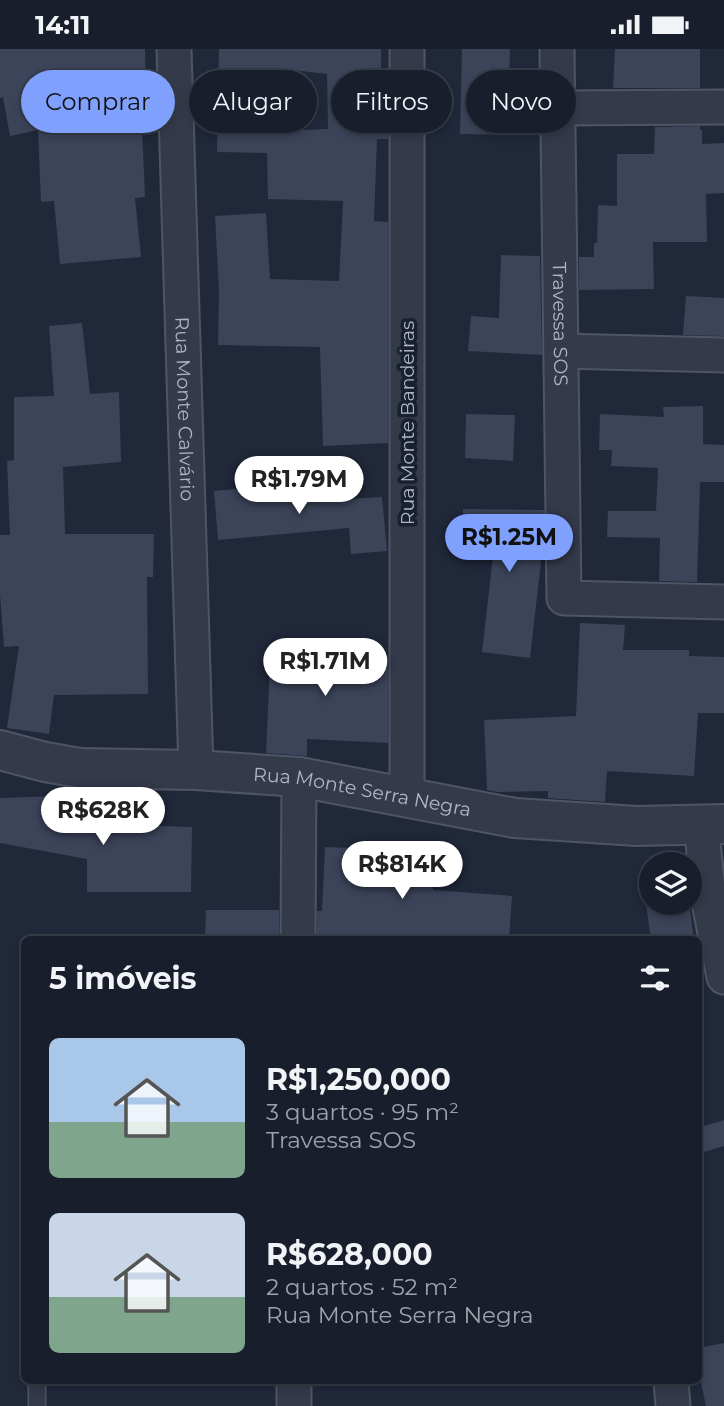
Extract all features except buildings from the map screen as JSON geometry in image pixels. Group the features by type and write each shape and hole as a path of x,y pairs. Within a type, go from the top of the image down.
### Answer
{"street":[{"name":"Rua Monte Calvário","path":"174,49 196,769"},
{"name":"Rua Monte Bandeiras","path":"407,49 407,798"},
{"name":"Travessa SOS","path":"557,49 557,70"},
{"path":"576,108 724,107"},
{"name":"Travessa SOS","path":"558,133 564,599 724,602"},
{"path":"561,351 724,355"},
{"name":"Rua Monte Serra Negra","path":"0,750 80,768 196,769 299,777 515,818 637,826 713,824"},
{"path":"298,936 299,777"},
{"path":"713,824 710,908 724,977"},
{"path":"294,1384 294,1406"},
{"path":"671,1384 673,1406"}],"lane":[{"path":"37,1384 37,1406"}]}
